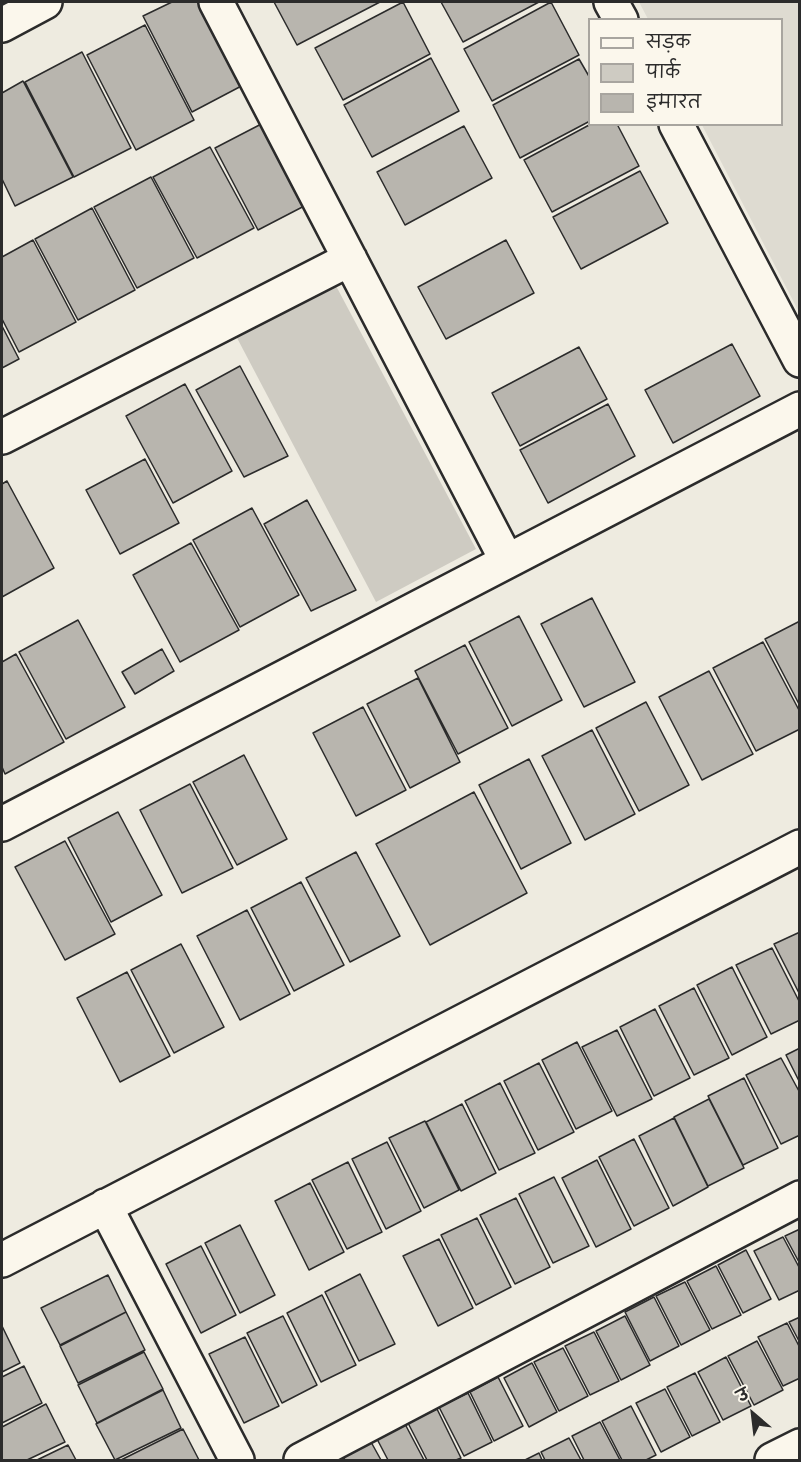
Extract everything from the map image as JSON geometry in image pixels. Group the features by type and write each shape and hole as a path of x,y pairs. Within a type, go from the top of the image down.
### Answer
{"street":[{"path":"2,25 45,2"},
{"path":"216,2 507,561"},
{"path":"611,2 620,18"},
{"path":"677,126 800,360"},
{"path":"2,437 350,259"},
{"path":"2,824 800,409"},
{"path":"2,1260 800,847"},
{"path":"301,1461 800,1198"},
{"path":"105,1206 237,1461"},
{"path":"772,1461 800,1446"}],"shaded area":[{"path":"639,2 799,2 799,312 703,126 783,126 783,18 647,18"}],"green space":[{"path":"335,284 476,549 376,602 236,336"}],"building":[{"path":"172,2 208,2 249,82 192,112 143,16"},
{"path":"274,2 380,2 297,45"},
{"path":"403,2 430,54 343,100 315,48"},
{"path":"441,2 539,2 463,42"},
{"path":"551,2 579,55 492,101 464,49"},
{"path":"145,25 194,120 136,150 87,55"},
{"path":"82,52 131,148 74,177 25,82"},
{"path":"431,58 459,111 372,157 344,105"},
{"path":"579,59 588,75 588,122 520,158 493,105"},
{"path":"23,81 73,177 15,206 2,179 2,93"},
{"path":"269,120 312,202 258,230 215,148"},
{"path":"464,126 492,178 405,225 377,172"},
{"path":"588,126 618,126 639,166 552,212 524,160"},
{"path":"210,147 254,228 197,258 153,177"},
{"path":"640,171 668,223 581,269 553,217"},
{"path":"151,177 194,258 137,288 94,207"},
{"path":"92,208 135,290 78,320 35,239"},
{"path":"33,240 76,322 19,352 2,319 2,257"},
{"path":"506,240 534,293 446,339 418,287"},
{"path":"2,326 19,359 2,368"},
{"path":"732,344 760,396 673,443 645,390"},
{"path":"579,347 607,399 520,446 492,393"},
{"path":"240,366 288,456 244,477 196,390"},
{"path":"185,384 232,471 173,503 126,416"},
{"path":"608,404 635,456 548,503 520,450"},
{"path":"145,459 179,523 120,554 86,490"},
{"path":"7,481 54,568 2,597 2,484"},
{"path":"307,500 356,590 311,611 264,524"},
{"path":"252,508 299,595 240,627 193,540"},
{"path":"191,543 239,630 180,662 133,575"},
{"path":"592,598 635,682 584,707 541,624"},
{"path":"519,616 562,700 512,726 469,642"},
{"path":"78,620 125,707 66,739 19,652"},
{"path":"800,621 800,706 765,639"},
{"path":"763,642 800,712 800,729 756,751 713,668"},
{"path":"465,645 508,728 458,754 415,671"},
{"path":"162,649 174,671 135,694 122,672"},
{"path":"16,654 64,742 5,774 2,767 2,662"},
{"path":"709,671 753,754 702,780 659,697"},
{"path":"418,678 460,762 410,788 367,704"},
{"path":"646,702 689,785 639,811 596,728"},
{"path":"363,707 406,790 356,816 313,733"},
{"path":"592,730 635,814 585,840 542,756"},
{"path":"244,755 287,839 237,865 193,782"},
{"path":"529,759 571,843 521,869 479,785"},
{"path":"190,784 233,868 182,893 140,810"},
{"path":"474,792 527,893 430,945 376,844"},
{"path":"118,812 162,895 111,922 68,838"},
{"path":"65,841 115,934 65,960 15,867"},
{"path":"356,852 400,936 350,962 306,878"},
{"path":"301,882 344,965 294,991 251,908"},
{"path":"247,910 290,994 240,1020 197,936"},
{"path":"800,932 800,995 774,944"},
{"path":"181,944 224,1027 174,1053 131,970"},
{"path":"772,948 800,1003 800,1020 771,1034 736,965"},
{"path":"732,967 767,1037 732,1055 697,985"},
{"path":"127,972 170,1056 120,1082 77,998"},
{"path":"694,988 729,1058 694,1075 659,1006"},
{"path":"655,1009 690,1078 654,1096 620,1027"},
{"path":"617,1030 652,1099 617,1116 582,1047"},
{"path":"577,1042 612,1111 576,1129 542,1060"},
{"path":"800,1048 800,1083 786,1055"},
{"path":"781,1058 800,1093 800,1135 781,1144 746,1075"},
{"path":"539,1063 574,1132 538,1150 504,1081"},
{"path":"744,1078 778,1148 743,1165 708,1096"},
{"path":"500,1083 535,1153 499,1170 465,1101"},
{"path":"709,1099 744,1168 708,1186 674,1117"},
{"path":"462,1104 496,1173 461,1191 426,1122"},
{"path":"674,1118 708,1187 673,1206 639,1136"},
{"path":"425,1121 459,1190 424,1208 389,1138"},
{"path":"634,1139 669,1208 634,1226 599,1157"},
{"path":"387,1142 421,1211 386,1229 352,1159"},
{"path":"597,1160 631,1229 596,1247 562,1178"},
{"path":"348,1162 382,1232 347,1249 312,1180"},
{"path":"554,1177 589,1246 553,1263 519,1194"},
{"path":"310,1183 344,1252 309,1270 275,1201"},
{"path":"516,1198 550,1267 515,1284 480,1215"},
{"path":"477,1218 511,1287 476,1305 441,1235"},
{"path":"240,1225 275,1295 240,1313 205,1243"},
{"path":"800,1229 800,1264 785,1236"},
{"path":"783,1237 800,1269 800,1290 779,1300 754,1251"},
{"path":"439,1239 473,1308 438,1326 403,1256"},
{"path":"201,1246 236,1315 201,1333 166,1264"},
{"path":"746,1250 771,1299 743,1313 718,1265"},
{"path":"716,1266 741,1315 712,1329 687,1281"},
{"path":"360,1274 395,1344 359,1361 325,1292"},
{"path":"108,1275 126,1312 60,1345 41,1308"},
{"path":"685,1282 710,1330 681,1345 656,1296"},
{"path":"322,1295 356,1365 321,1382 287,1313"},
{"path":"654,1297 679,1346 650,1361 625,1312"},
{"path":"126,1312 145,1350 78,1383 60,1346"},
{"path":"283,1316 317,1385 282,1403 247,1333"},
{"path":"625,1316 650,1365 621,1380 596,1331"},
{"path":"800,1317 800,1343 789,1322"},
{"path":"787,1323 800,1348 800,1378 783,1386 758,1337"},
{"path":"2,1326 20,1363 2,1372"},
{"path":"594,1332 619,1381 590,1395 565,1346"},
{"path":"245,1337 279,1406 244,1423 209,1354"},
{"path":"757,1341 783,1390 754,1405 728,1356"},
{"path":"563,1348 588,1396 559,1411 534,1362"},
{"path":"144,1352 163,1389 97,1423 78,1385"},
{"path":"726,1357 751,1406 723,1420 698,1372"},
{"path":"532,1363 557,1412 529,1427 504,1378"},
{"path":"24,1366 42,1403 2,1423 2,1377"},
{"path":"695,1373 720,1422 692,1436 667,1387"},
{"path":"498,1377 523,1426 494,1441 470,1392"},
{"path":"665,1389 690,1437 661,1452 636,1403"},
{"path":"163,1390 181,1428 115,1460 96,1424"},
{"path":"468,1393 492,1442 464,1456 439,1407"},
{"path":"46,1404 65,1442 27,1460 2,1460 2,1427"},
{"path":"631,1406 656,1455 646,1460 622,1460 602,1421"},
{"path":"437,1409 461,1458 427,1460 408,1423"},
{"path":"600,1422 620,1460 584,1460 572,1436"},
{"path":"405,1424 424,1460 388,1460 377,1439"},
{"path":"183,1429 199,1460 121,1460"},
{"path":"569,1438 581,1460 545,1460 541,1452"},
{"path":"371,1442 381,1460 345,1460 343,1457"},
{"path":"68,1445 76,1460 37,1460"},
{"path":"539,1453 542,1460 525,1460"}]}
